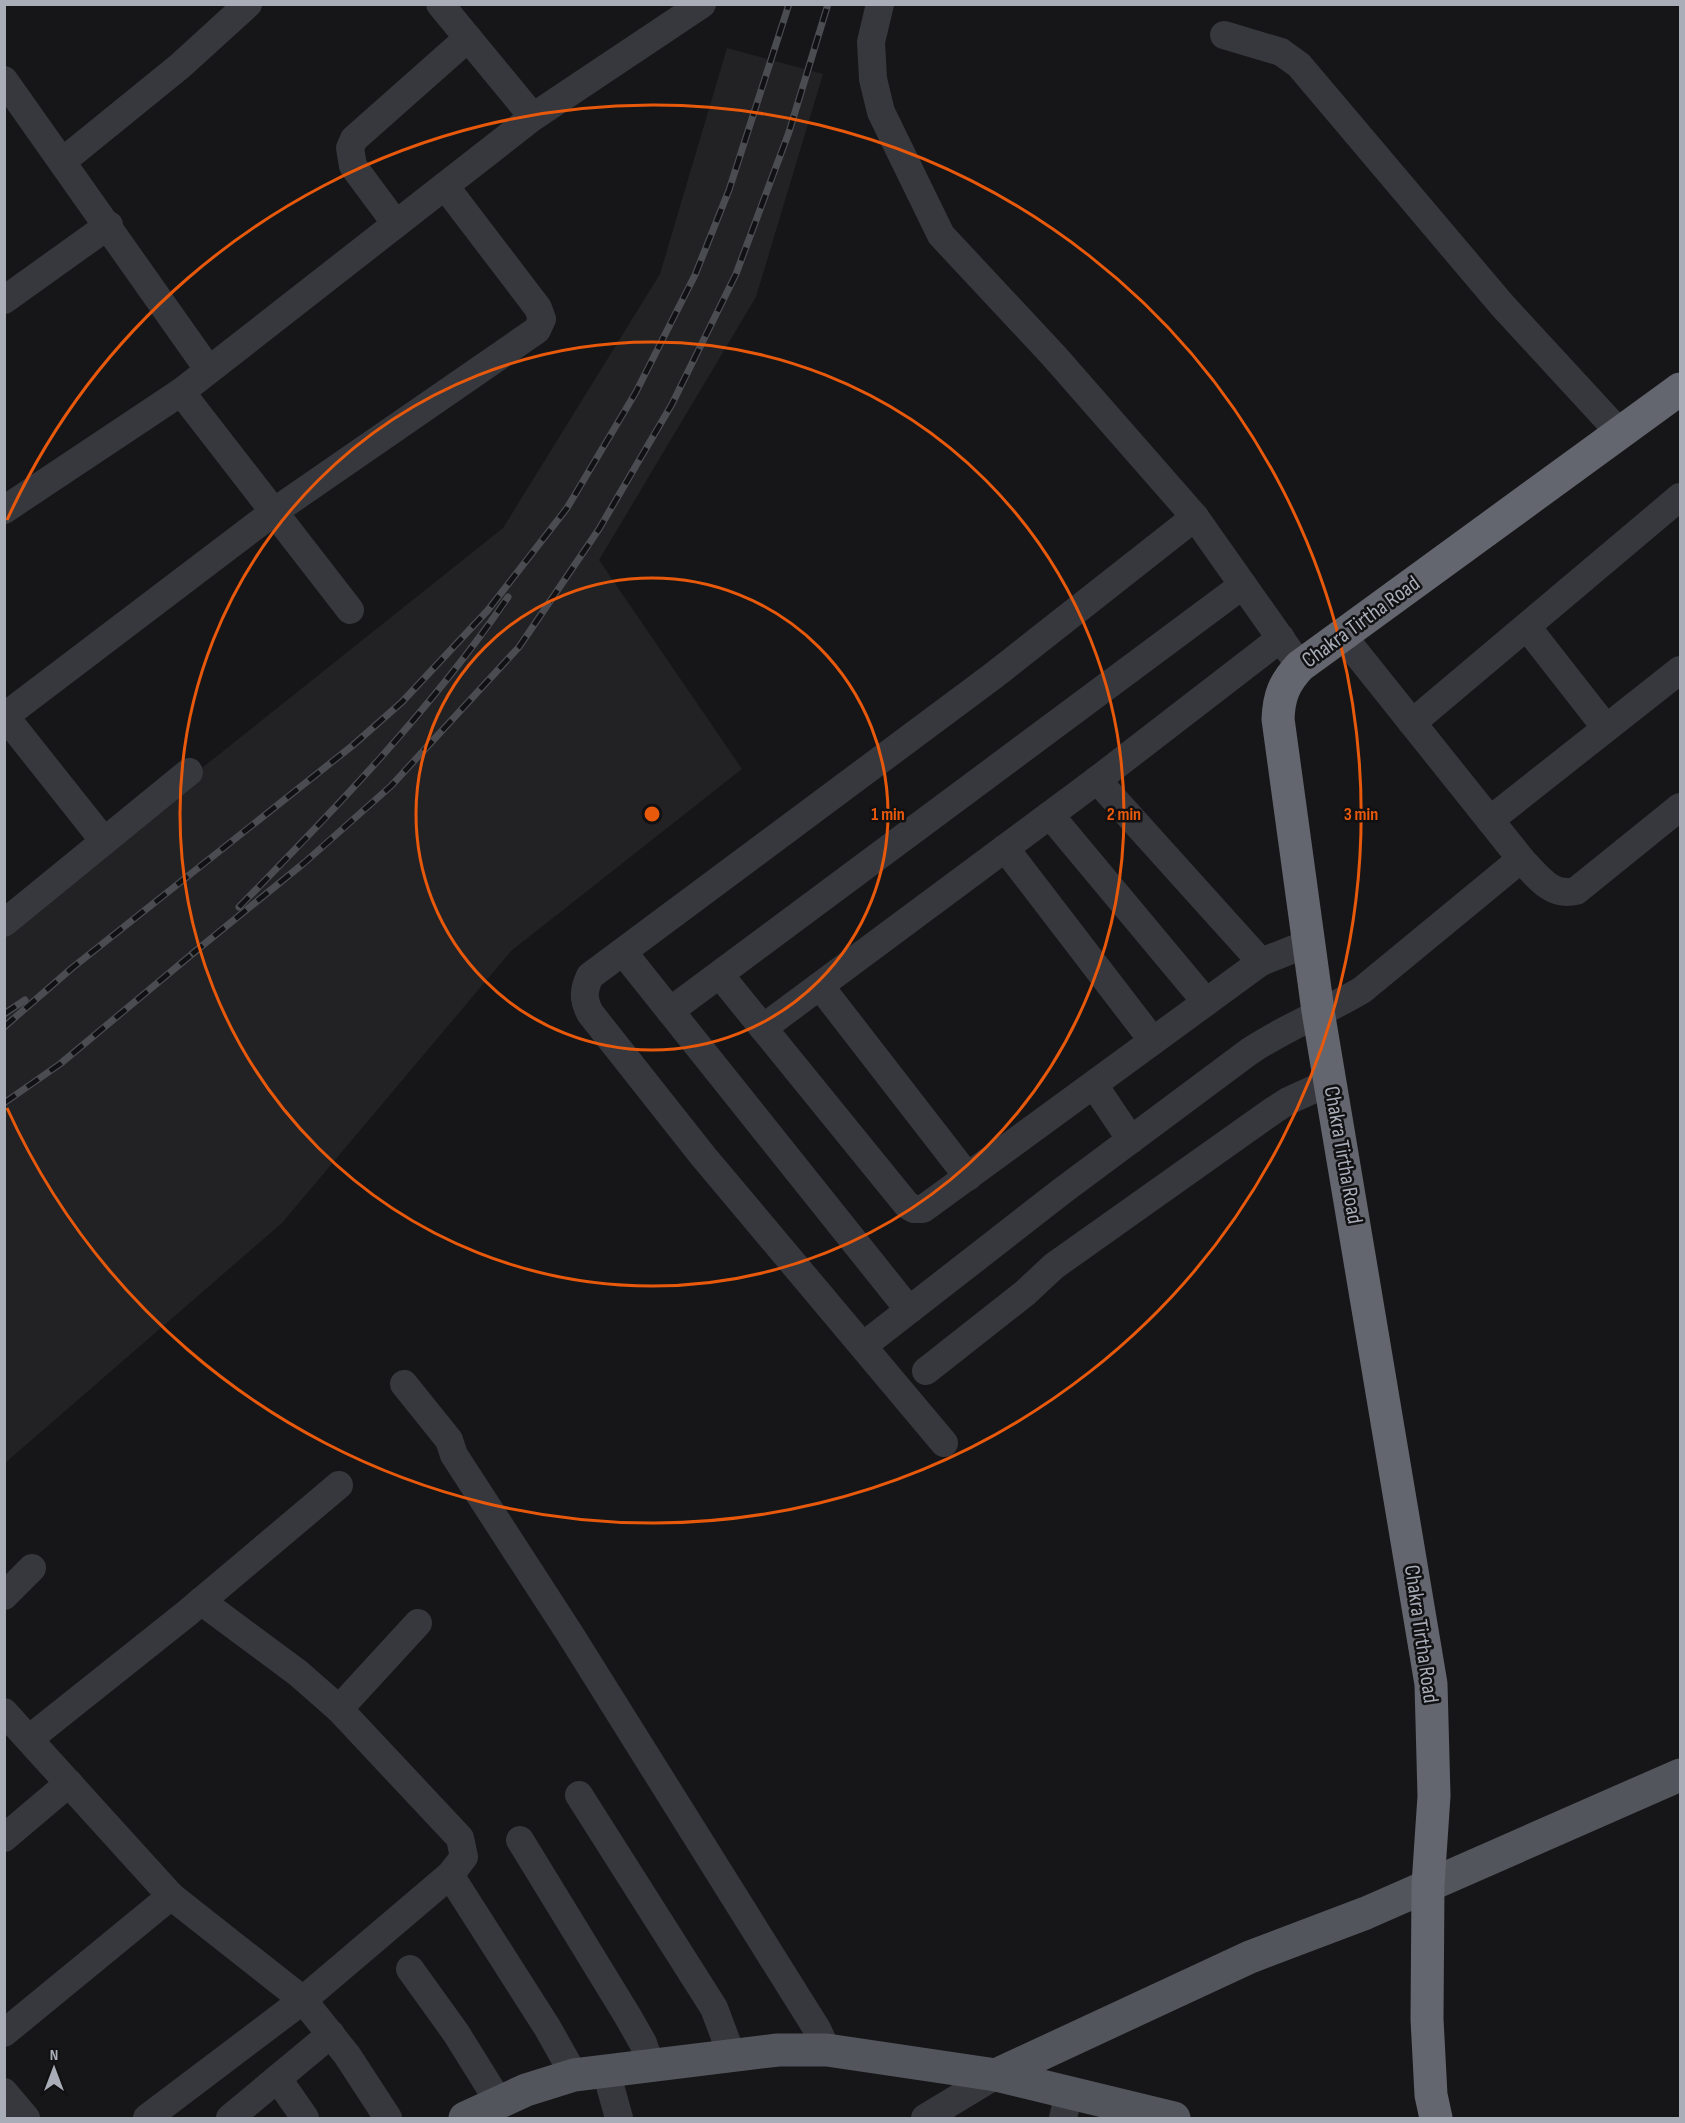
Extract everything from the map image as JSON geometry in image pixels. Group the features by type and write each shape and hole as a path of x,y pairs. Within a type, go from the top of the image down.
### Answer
{"highway":[{"name":"Chakra Tirtha Road","path":"1436,2118 1431,2095 1427,2019 1428,1885 1434,1796 1431,1684 1318,1011 1278,719 1279,696 1288,678 1300,666 1680,388"}],"main road":[{"path":"996,2075 1250,1957 1366,1913 1680,1775"},
{"path":"465,2118 499,2102 590,2073 778,2050 827,2050 996,2075 1066,2106 1174,2118"}],"street":[{"path":"63,161 180,66 248,4"},
{"path":"440,4 532,117"},
{"path":"4,510 180,392 532,117 702,4"},
{"path":"880,4 871,42 873,79 881,112 940,235 1054,356 1195,517 1300,666"},
{"path":"1224,34 1281,52 1299,65 1502,304 1620,433"},
{"path":"396,224 353,166 350,148 354,139 468,38"},
{"path":"7,88 109,225 208,369"},
{"path":"104,842 5,716 275,511 537,330 542,319 538,308 445,186"},
{"path":"4,300 109,225"},
{"path":"180,392 350,610"},
{"path":"1412,723 1680,497"},
{"path":"944,1443 703,1156 590,1013 584,1002 584,989 590,976 984,683 1195,517"},
{"path":"670,1011 1243,585"},
{"path":"1527,627 1606,728"},
{"path":"1342,635 1521,859 1551,889 1564,894 1576,891 1680,807"},
{"path":"763,1028 1097,780 1281,638"},
{"path":"1490,820 1680,670"},
{"path":"4,923 189,772"},
{"path":"1097,780 1261,962"},
{"path":"1050,815 1206,1002"},
{"path":"1005,848 1153,1041"},
{"path":"863,1346 1250,1051 1280,1030 1340,1003 1362,990 1521,859"},
{"path":"720,975 907,1205 914,1209 923,1209 1261,962 1309,943"},
{"path":"623,952 909,1310"},
{"path":"820,986 968,1178"},
{"path":"926,1371 1082,1246 1281,1105 1330,1082"},
{"path":"1094,1085 1131,1140"},
{"path":"404,1384 449,1440 454,1455 570,1634 817,2029 827,2050"},
{"path":"29,1739 201,1601 339,1485"},
{"path":"4,1596 32,1568"},
{"path":"162,2114 303,2000 450,1875 464,1857 459,1838 339,1709 298,1673 201,1601"},
{"path":"339,1709 418,1623"},
{"path":"4,1712 171,1896 303,2000 331,2034 388,2118"},
{"path":"4,1838 69,1784"},
{"path":"579,1795 714,2008 732,2056"},
{"path":"520,1840 627,2015 643,2043 651,2066"},
{"path":"450,1875 547,2027 590,2073 619,2118"},
{"path":"4,2033 171,1896"},
{"path":"410,1969 456,2033 499,2102"},
{"path":"230,2118 331,2034"},
{"path":"925,2118 996,2075"},
{"path":"278,2079 306,2118"},
{"path":"4,2092 26,2118"}],"shaded area":[{"path":"727,48 823,74 756,297 599,560 742,769 511,951 282,1223 5,1463 5,925 503,528 660,274"}],"railway":[{"path":"4,1027 72,968 352,746 402,702 488,610 567,508 636,392 695,275 729,190 789,4"},
{"path":"192,954 304,863 391,786 519,647 599,529 672,404 736,274 789,132 828,4"},
{"path":"239,907 346,796 414,719 478,639 508,597"},
{"path":"4,1103 60,1064 197,950"},
{"path":"4,1014 25,1000"}]}
